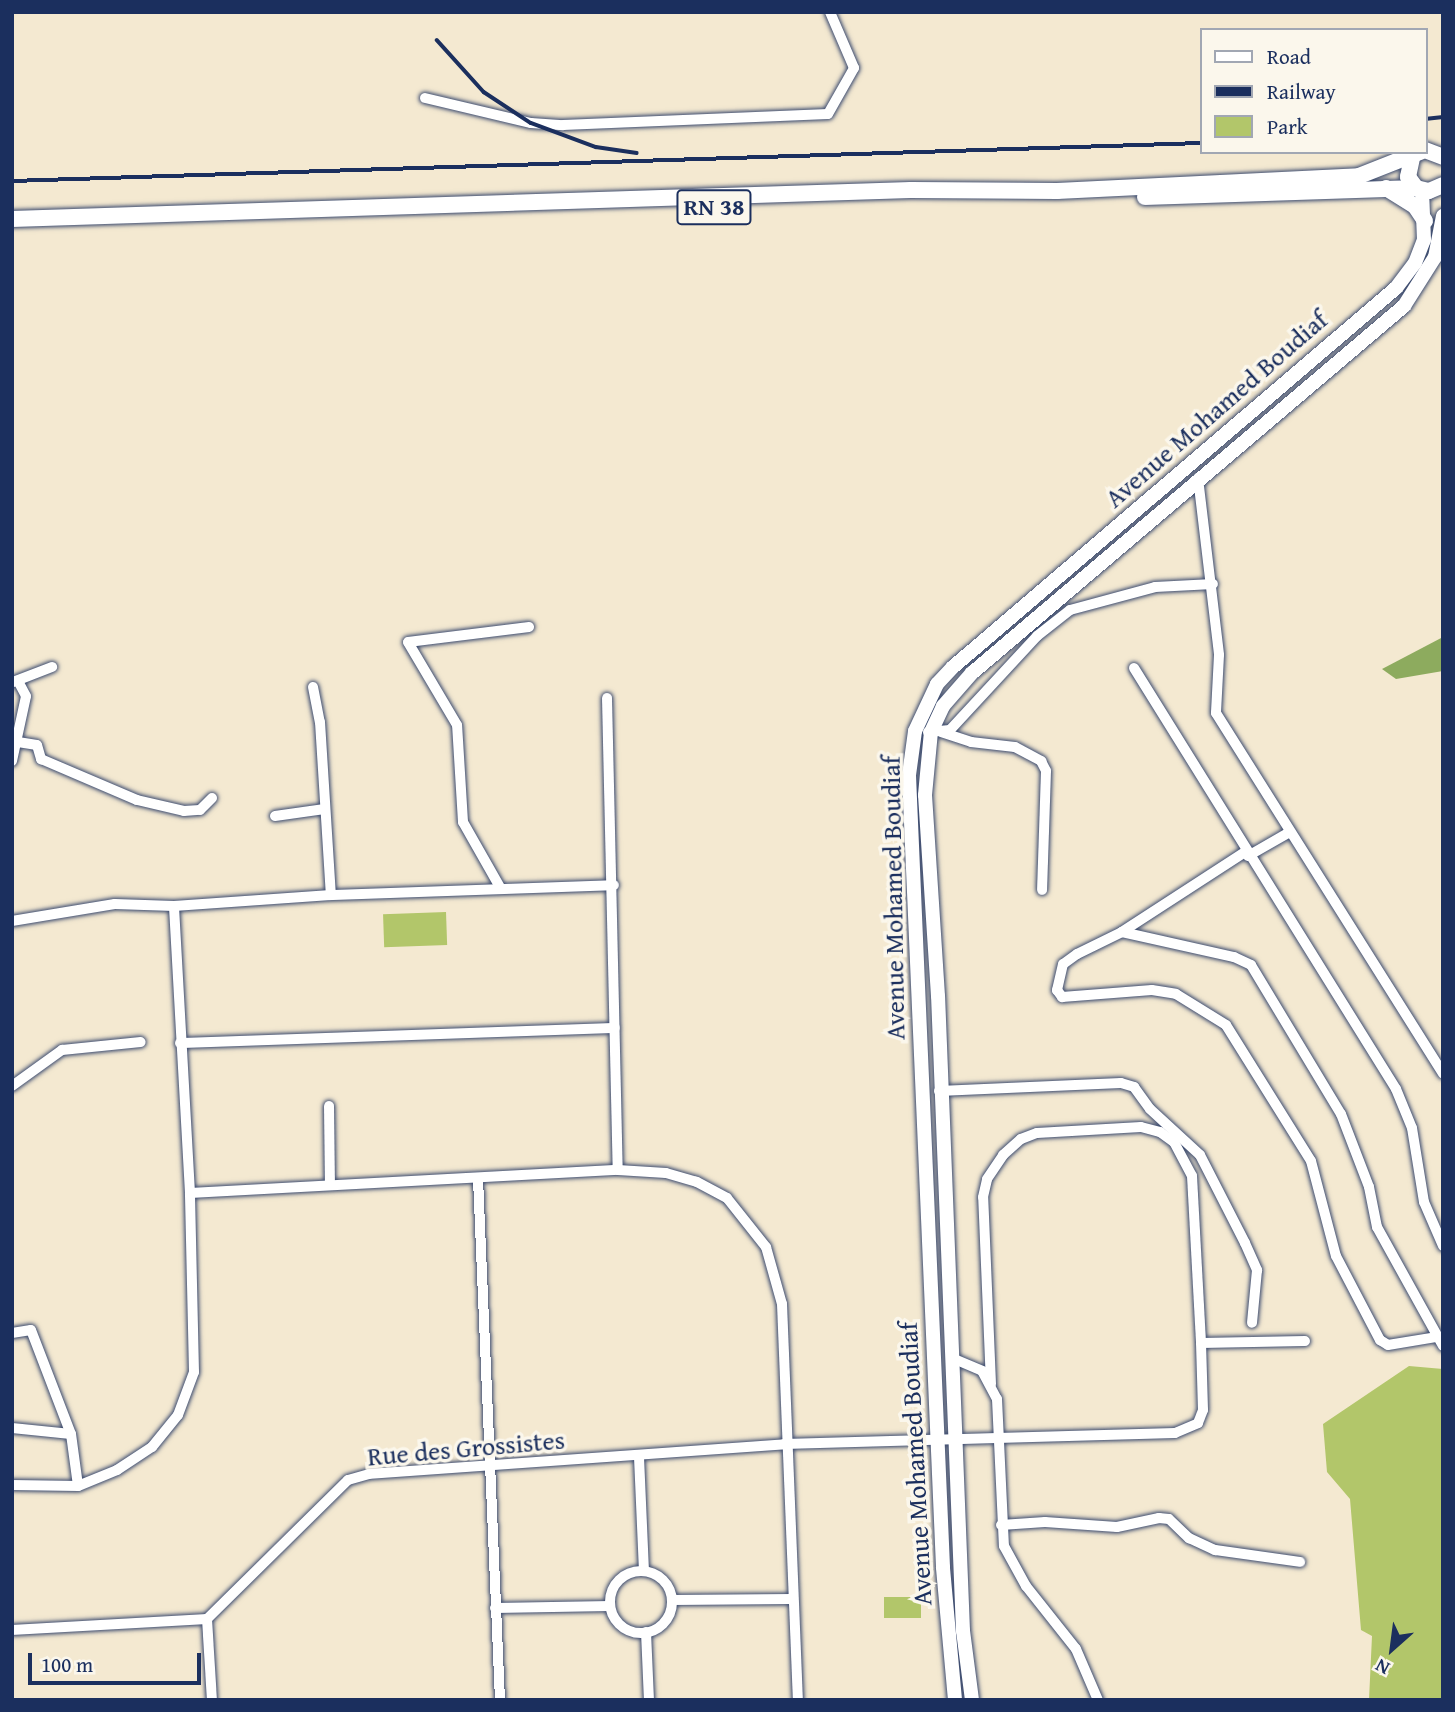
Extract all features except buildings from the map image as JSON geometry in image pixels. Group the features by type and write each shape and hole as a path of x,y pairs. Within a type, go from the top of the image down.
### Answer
{"main road":[{"name":"RN 38","path":"1419,189 1408,177 1430,154"},
{"name":"RN 38","path":"12,219 897,191 1070,190 1359,176 1430,154"},
{"name":"RN 38","path":"12,228 1386,188 1442,189"},
{"path":"1386,188 1415,206 1425,221"},
{"name":"Avenue Mohamed Boudiaf","path":"954,1700 939,1438 909,775 915,731 937,684 953,667 1395,288 1415,263 1425,221 1419,189"},
{"name":"Avenue Mohamed Boudiaf","path":"972,1700 963,1631 925,795 943,706 972,673 1198,478 1404,306 1439,261 1443,216"}],"street":[{"path":"425,98 531,123 563,125 828,114 854,68 830,12"},
{"path":"1198,478 1213,584 1219,655 1216,713 1288,833 1443,1074"},
{"path":"936,732 952,728 1037,636 1070,610 1155,587 1213,584"},
{"path":"501,889 463,822 457,725 408,642 528,627"},
{"path":"12,761 26,696 15,682 51,667"},
{"path":"1134,668 1246,854 1396,1089 1412,1128 1424,1202 1443,1247"},
{"path":"313,687 320,722 331,895"},
{"path":"607,698 614,885 618,1170"},
{"path":"915,731 936,732 971,742 1015,747 1041,761 1046,771 1042,890"},
{"path":"18,742 37,745 41,759 137,800 184,811 200,810 212,798"},
{"path":"275,816 326,809"},
{"path":"1288,833 1246,854 1122,932 1063,964 1056,982 1062,997 1152,990 1188,1000 1226,1025 1311,1161 1336,1256 1380,1340 1388,1345 1437,1337"},
{"path":"12,921 115,904 174,906 331,895 614,885"},
{"path":"12,1485 78,1486 117,1470 152,1447 178,1415 194,1373 190,1193 174,906"},
{"path":"1122,932 1234,957 1251,965 1341,1114 1370,1188 1377,1227 1443,1346"},
{"path":"180,1043 615,1028"},
{"path":"12,1086 62,1050 141,1042"},
{"path":"939,1091 1121,1083 1134,1087 1150,1109 1200,1155 1245,1243 1257,1270 1252,1323"},
{"path":"328,1106 330,1185"},
{"path":"1098,1700 1076,1649 1014,1565 1001,1525 1001,1436 991,1384 982,1197 987,1179 1003,1155 1021,1139 1037,1133 1141,1128 1160,1132 1174,1142 1192,1176 1201,1343 1305,1341"},
{"path":"190,1193 618,1170 666,1173 697,1182 727,1198 766,1247 782,1304 784,1444 798,1700"},
{"path":"478,1178 500,1700"},
{"path":"12,1333 32,1330 71,1434 78,1486"},
{"name":"Rue des Grossistes","path":"207,1619 348,1480 488,1465 639,1457 784,1444 1001,1436 1127,1436 1188,1430 1198,1423 1203,1410 1201,1343"},
{"name":"Avenue Mohamed Boudiaf","path":"952,1359 978,1367 991,1384"},
{"path":"12,1429 71,1434"},
{"path":"639,1457 644,1571"},
{"path":"1001,1525 1045,1522 1117,1527 1159,1518 1169,1519 1189,1538 1215,1550 1300,1562"},
{"path":"644,1571 666,1584 672,1600 668,1617 646,1632 623,1627 610,1606 610,1595 623,1576 644,1571"},
{"path":"672,1600 792,1599"},
{"path":"495,1608 610,1606"},
{"path":"12,1630 207,1619 212,1700"},
{"path":"646,1632 649,1700"}],"green space":[{"path":"1443,637 1443,671 1396,679 1382,669"},
{"path":"446,912 447,945 384,947 383,914"},
{"path":"1409,1366 1443,1369 1443,1700 1369,1700 1372,1636 1361,1630 1350,1499 1327,1472 1323,1424"},
{"path":"884,1597 921,1597 921,1618 884,1618"}],"railway":[{"path":"437,40 484,92 531,123 596,147 637,153"},
{"path":"1427,119 1443,117"},
{"path":"12,181 1200,143"}]}
